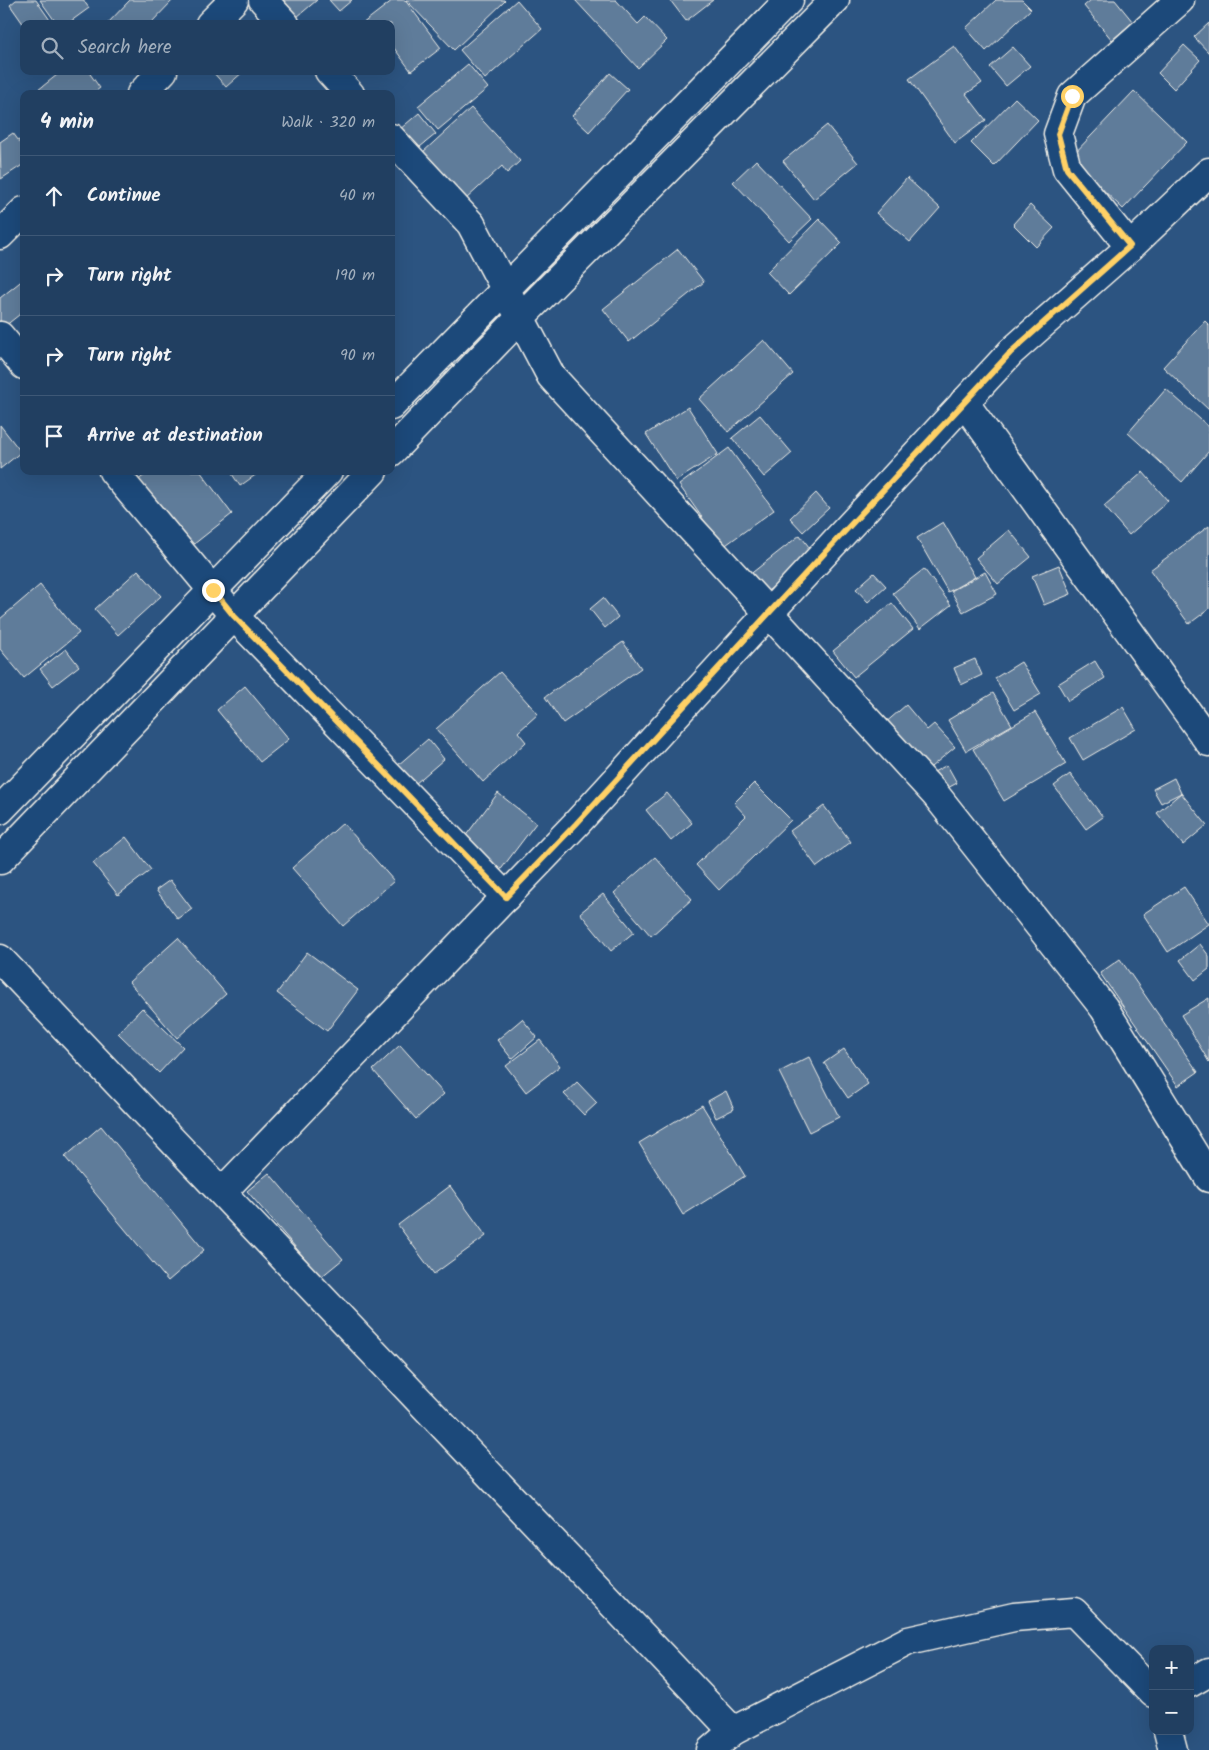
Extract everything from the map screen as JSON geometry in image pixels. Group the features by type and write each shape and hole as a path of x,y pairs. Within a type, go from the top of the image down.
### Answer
{"street":[{"path":"214,20 234,0"},
{"path":"263,0 281,20"},
{"path":"395,402 789,0"},
{"path":"395,448 520,318 835,0"},
{"path":"1130,246 1067,169 1058,134 1072,96 1180,0"},
{"path":"144,90 159,75"},
{"path":"333,75 346,90"},
{"path":"395,142 471,224 551,376 936,795 1104,1008 1209,1178"},
{"path":"222,1192 576,824 1011,352 1130,246 1209,172"},
{"path":"0,235 20,215"},
{"path":"0,336 20,360"},
{"path":"964,402 1209,742"},
{"path":"116,475 234,616 506,897"},
{"path":"0,810 324,475"},
{"path":"0,860 369,475"},
{"path":"0,959 733,1731"},
{"path":"711,1750 733,1731 908,1641 1014,1617 1074,1612 1150,1690"},
{"path":"1194,1681 1209,1672"},
{"path":"1169,1735 1173,1750"}],"building":[{"path":"16,0 36,0 50,20 20,20 10,5"},
{"path":"40,0 83,0 89,8 72,20 54,20"},
{"path":"130,0 173,0 154,20 111,20"},
{"path":"283,0 317,0 297,17"},
{"path":"329,0 352,0 339,11"},
{"path":"393,0 405,0 441,48 411,71 395,49 395,20 367,20"},
{"path":"406,0 504,0 505,1 454,50"},
{"path":"517,0 542,29 485,79 460,50"},
{"path":"575,0 616,0 638,24 645,17 667,40 638,68"},
{"path":"670,0 713,0 686,21"},
{"path":"996,0 1022,0 1031,9 986,51 966,28"},
{"path":"1091,0 1115,0 1133,22 1112,40 1084,6"},
{"path":"1209,23 1209,53 1194,37"},
{"path":"1184,45 1200,60 1174,89 1158,73"},
{"path":"954,46 982,83 966,94 986,120 955,143 909,79"},
{"path":"1013,47 1030,66 1006,86 990,67"},
{"path":"468,64 488,88 438,130 418,106"},
{"path":"610,73 628,89 589,132 572,116"},
{"path":"57,75 91,75 100,88 97,90 38,90"},
{"path":"216,75 240,75 226,87"},
{"path":"1134,91 1187,142 1123,209 1070,158"},
{"path":"1015,98 1038,120 994,166 971,143"},
{"path":"471,108 520,161 507,173 502,166 465,200 422,153"},
{"path":"419,113 436,134 415,151 399,130"},
{"path":"827,125 858,163 814,199 783,161"},
{"path":"13,133 20,143 20,167 1,179 0,142"},
{"path":"756,160 812,219 789,241 733,182"},
{"path":"907,178 940,208 910,242 876,213"},
{"path":"1030,205 1054,228 1036,247 1013,224"},
{"path":"819,219 842,243 789,295 767,272"},
{"path":"678,249 704,282 629,342 603,309"},
{"path":"20,282 20,314 0,330 0,298"},
{"path":"1205,321 1209,325 1209,410 1163,367"},
{"path":"764,340 793,374 728,432 699,399"},
{"path":"1166,389 1209,427 1209,451 1182,482 1128,433"},
{"path":"688,407 718,454 676,481 646,434"},
{"path":"760,415 792,453 764,477 732,438"},
{"path":"0,425 20,453 0,469"},
{"path":"729,448 774,510 723,547 679,485"},
{"path":"1143,472 1168,501 1129,535 1104,506"},
{"path":"145,475 203,475 232,514 189,548 137,481"},
{"path":"233,475 255,475 240,486"},
{"path":"816,493 829,508 803,532 790,518"},
{"path":"943,522 975,577 948,592 917,538"},
{"path":"1209,526 1209,609 1189,624 1150,570"},
{"path":"1009,530 1031,557 998,584 976,558"},
{"path":"800,535 815,555 748,606 734,587"},
{"path":"1059,565 1071,594 1044,605 1032,576"},
{"path":"924,569 951,605 920,629 893,593"},
{"path":"138,570 161,596 118,635 95,609"},
{"path":"985,572 997,594 963,612 951,591"},
{"path":"874,573 886,586 868,602 856,589"},
{"path":"40,585 79,633 24,678 0,649 0,619"},
{"path":"603,598 618,617 605,628 590,609"},
{"path":"892,603 913,629 854,677 833,651"},
{"path":"623,642 641,668 563,723 545,697"},
{"path":"66,649 79,666 53,686 40,669"},
{"path":"975,659 982,675 961,685 954,668"},
{"path":"1095,661 1105,678 1068,701 1058,684"},
{"path":"1021,662 1041,694 1014,710 995,678"},
{"path":"500,672 538,714 518,732 526,742 483,782 436,729"},
{"path":"245,686 289,739 260,762 217,710"},
{"path":"993,693 1012,725 966,751 948,720"},
{"path":"906,705 927,730 934,724 955,747 925,772 884,724"},
{"path":"1123,707 1136,729 1083,760 1070,738"},
{"path":"1035,712 1066,764 1004,801 973,749"},
{"path":"428,739 444,759 415,784 398,765"},
{"path":"947,765 957,783 927,799 917,781"},
{"path":"1070,774 1103,817 1086,829 1054,786"},
{"path":"1174,778 1181,793 1161,803 1153,789"},
{"path":"754,783 791,820 719,890 696,865 746,816 734,803"},
{"path":"498,793 536,823 496,876 458,846"},
{"path":"667,793 692,823 671,841 646,810"},
{"path":"1181,793 1207,825 1183,845 1157,813"},
{"path":"824,806 851,842 817,867 790,831"},
{"path":"343,823 394,881 343,926 292,868"},
{"path":"126,837 151,870 118,895 93,863"},
{"path":"655,857 692,899 651,936 614,893"},
{"path":"170,880 192,909 178,919 156,890"},
{"path":"1184,887 1209,924 1168,952 1143,914"},
{"path":"603,894 634,932 611,951 580,913"},
{"path":"178,938 226,994 177,1038 129,982"},
{"path":"1200,944 1209,956 1209,969 1195,980 1180,960"},
{"path":"307,952 358,990 327,1031 277,993"},
{"path":"1120,959 1198,1072 1178,1086 1100,973"},
{"path":"1209,998 1209,1062 1181,1015"},
{"path":"142,1008 183,1047 159,1073 118,1033"},
{"path":"522,1019 537,1037 512,1059 497,1040"},
{"path":"540,1040 560,1066 526,1092 506,1066"},
{"path":"400,1045 444,1094 416,1119 373,1070"},
{"path":"844,1049 868,1084 848,1098 824,1063"},
{"path":"809,1057 839,1117 809,1132 779,1072"},
{"path":"577,1082 597,1103 584,1115 564,1094"},
{"path":"726,1091 734,1109 716,1118 708,1101"},
{"path":"702,1105 745,1176 683,1215 639,1143"},
{"path":"101,1126 204,1250 168,1281 65,1157"},
{"path":"269,1173 343,1259 321,1277 247,1191"},
{"path":"450,1186 486,1236 434,1274 398,1225"}],"route":[{"path":"213,590 234,616 506,897 576,824 1011,352 1130,246 1067,169 1058,134 1072,96"}]}
